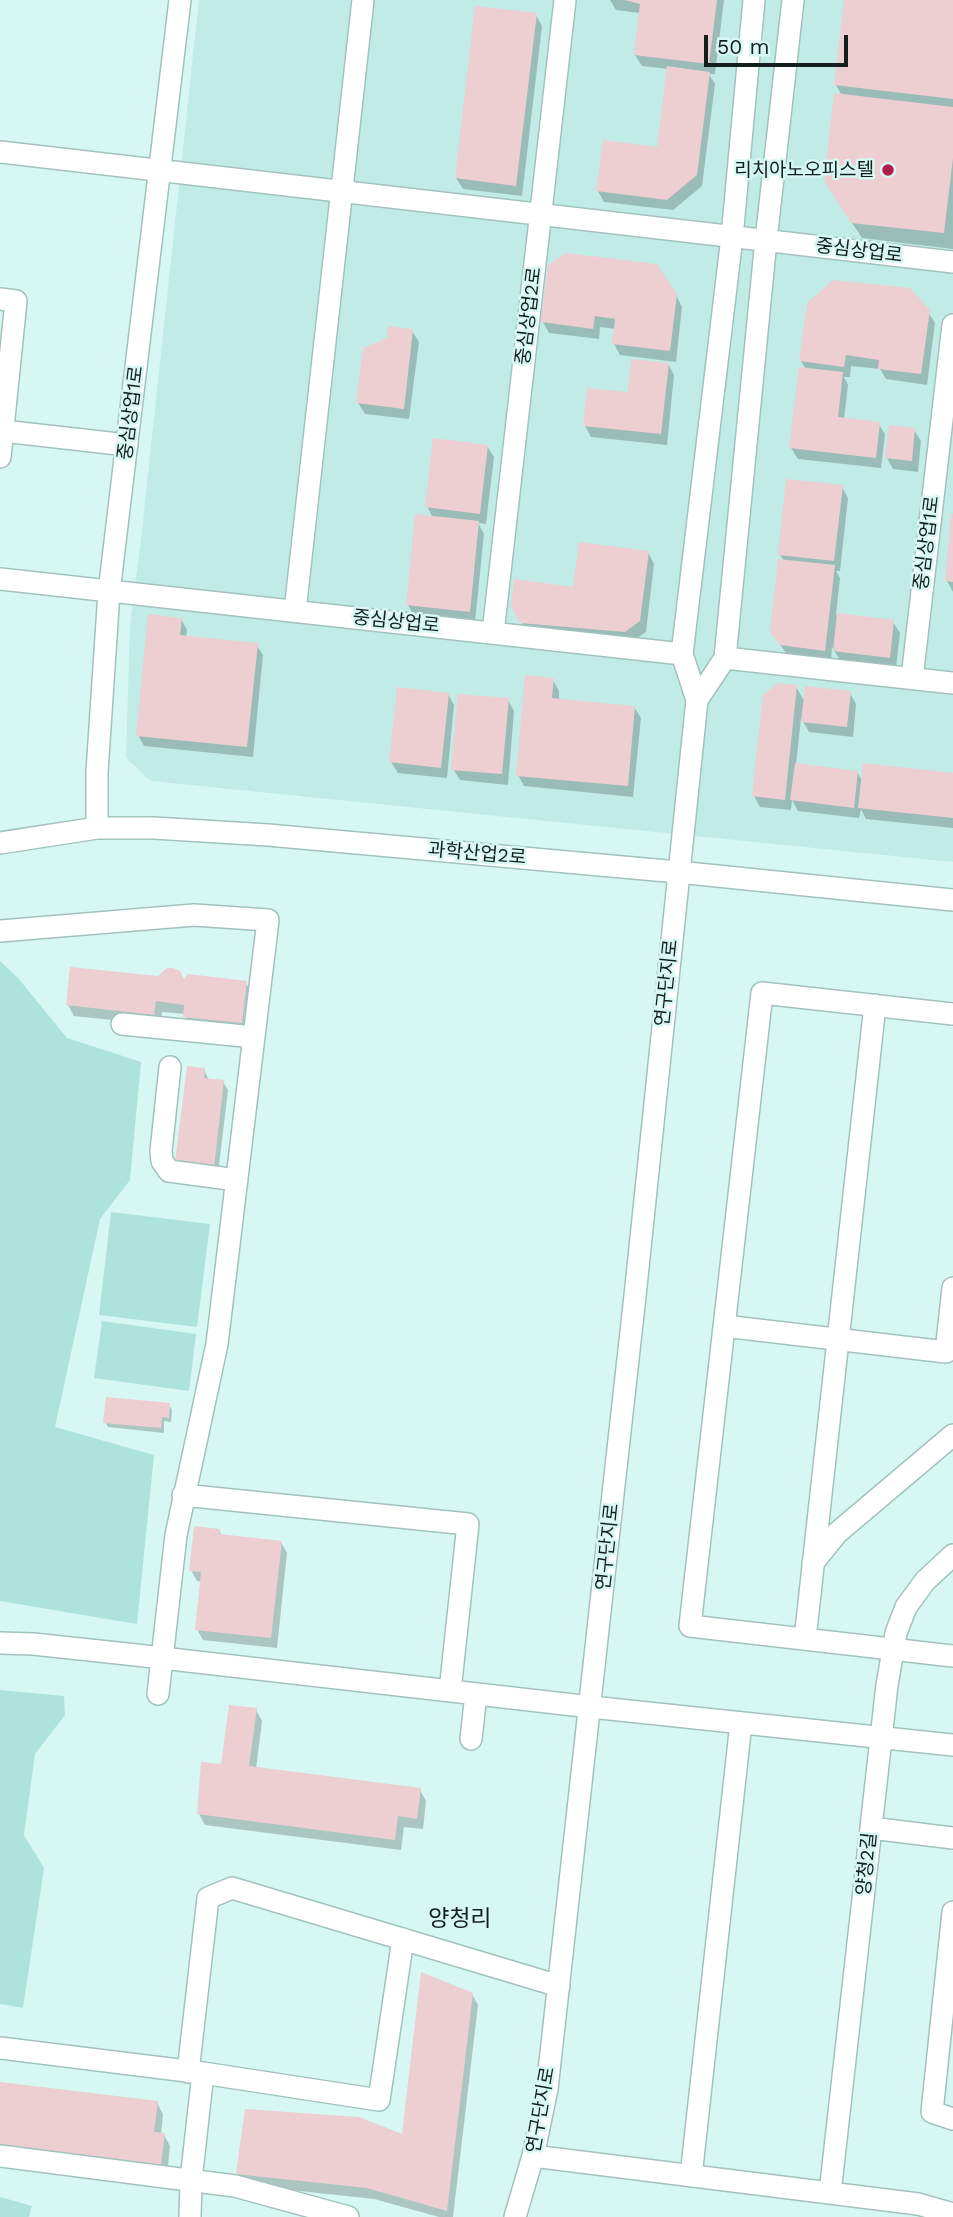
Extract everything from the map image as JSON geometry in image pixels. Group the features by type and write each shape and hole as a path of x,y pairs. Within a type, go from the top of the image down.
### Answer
{"street":[{"name":"중심상업1로","path":"97,828 97,772 109,592 180,0"},
{"path":"295,611 363,0"},
{"name":"중심상업2로","path":"493,633 565,0"},
{"path":"678,872 697,700 682,654 732,237 754,0"},
{"path":"697,700 725,658 766,240 793,0"},
{"name":"중심상업로","path":"0,152 953,262"},
{"path":"0,299 16,301 4,390 0,457"},
{"name":"중심상업1로","path":"912,678 953,325"},
{"path":"2,425 127,445"},
{"name":"중심상업로","path":"0,579 682,654"},
{"path":"725,658 953,683"},
{"name":"과학산업2로","path":"0,843 97,828 154,828 268,835 953,900"},
{"name":"연구단지로","path":"515,2217 533,2156 547,2089 591,1707 678,872"},
{"path":"0,931 194,915 268,920 214,1367 176,1535 158,1694"},
{"path":"953,1014 762,993 690,1626 953,1656"},
{"path":"805,1639 875,1005"},
{"path":"122,1024 254,1037"},
{"path":"170,1067 162,1161 169,1171 237,1180"},
{"path":"724,1326 838,1339 950,1356 953,1288"},
{"path":"813,1563 837,1533 953,1435"},
{"path":"183,1495 468,1524 450,1691"},
{"name":"양청2길","path":"830,2193 881,1738 896,1633 906,1607 925,1581 953,1555"},
{"path":"0,1643 33,1644 953,1745"},
{"path":"471,1739 476,1694"},
{"path":"691,2176 741,1723"},
{"path":"871,1828 953,1838"},
{"path":"190,2217 195,2072 208,1898 232,1888 559,1986"},
{"path":"953,1912 932,2112 953,2119"},
{"path":"0,2048 195,2072 379,2100 403,1939"},
{"path":"0,2156 235,2186 348,2217"},
{"path":"533,2156 830,2193 897,2209 918,2204 953,2214"}],"shaded area":[{"path":"199,0 953,0 953,862 151,781 126,758 130,624"},
{"path":"0,961 18,978 67,1038 141,1062 130,1180 100,1219 55,1427 154,1455 137,1624 0,1601"},
{"path":"111,1212 210,1224 197,1327 99,1315"},
{"path":"102,1321 196,1334 189,1391 94,1378"},
{"path":"0,1690 64,1696 65,1715 35,1754 24,1835 44,1868 23,2008 0,2004"},
{"path":"0,2197 32,2206 29,2217 0,2217"}],"building":[{"path":"624,0 717,0 709,64 634,55 640,4"},
{"path":"844,0 953,0 953,99 834,85"},
{"path":"475,6 537,13 516,186 455,178"},
{"path":"667,66 710,72 697,175 667,200 596,191 603,140 657,147"},
{"name":"리치아노오피스텔","path":"834,93 953,107 953,158 944,233 851,223 824,181"},
{"path":"566,253 657,264 677,294 670,351 612,344 615,319 595,316 593,329 541,322 548,265"},
{"path":"833,280 910,288 930,310 921,374 878,369 879,360 846,355 844,367 799,361 807,303"},
{"path":"388,326 413,329 404,409 356,403 363,348 387,338"},
{"path":"631,359 669,363 661,434 583,426 587,388 628,392"},
{"path":"799,367 843,372 838,417 880,422 876,458 789,448"},
{"path":"889,425 915,428 912,461 885,458"},
{"path":"433,438 488,445 480,514 425,507"},
{"path":"786,479 843,485 834,561 778,555"},
{"path":"415,514 479,521 470,612 406,605"},
{"path":"953,514 953,582 945,581"},
{"path":"579,542 649,551 640,621 625,632 520,623 511,606 514,579 573,587"},
{"path":"778,559 835,565 825,651 780,645 770,632"},
{"path":"837,613 894,620 890,658 833,651"},
{"path":"148,614 182,618 180,635 258,643 247,747 136,736"},
{"path":"525,675 554,678 552,698 635,706 628,786 516,776"},
{"path":"778,683 797,685 785,800 752,796 763,695"},
{"path":"805,686 851,691 847,727 801,722"},
{"path":"397,687 449,693 441,768 389,762"},
{"path":"458,694 509,698 502,774 451,770"},
{"path":"795,763 858,771 854,808 790,800"},
{"path":"863,763 953,773 953,818 858,808"},
{"path":"70,967 158,976 167,968 173,968 180,971 184,979 188,974 247,981 242,1023 183,1017 184,1005 156,1001 154,1015 66,1005"},
{"path":"187,1066 205,1068 204,1078 224,1080 214,1167 175,1162"},
{"path":"106,1397 170,1403 169,1418 162,1417 161,1428 103,1423"},
{"path":"194,1526 220,1529 219,1534 282,1541 271,1638 195,1630 201,1572 189,1571"},
{"path":"229,1705 257,1708 249,1766 421,1788 417,1819 398,1816 395,1840 197,1814 201,1762 221,1764"},
{"path":"421,1972 473,1993 447,2211 367,2188 236,2174 245,2109 359,2117 402,2134"},
{"path":"0,2082 158,2101 154,2132 165,2133 161,2165 0,2145"}],"place":[{"name":"리치아노오피스텔","path":"888,170"}],"district":[{"name":"양청리","path":"460,1919"}]}
